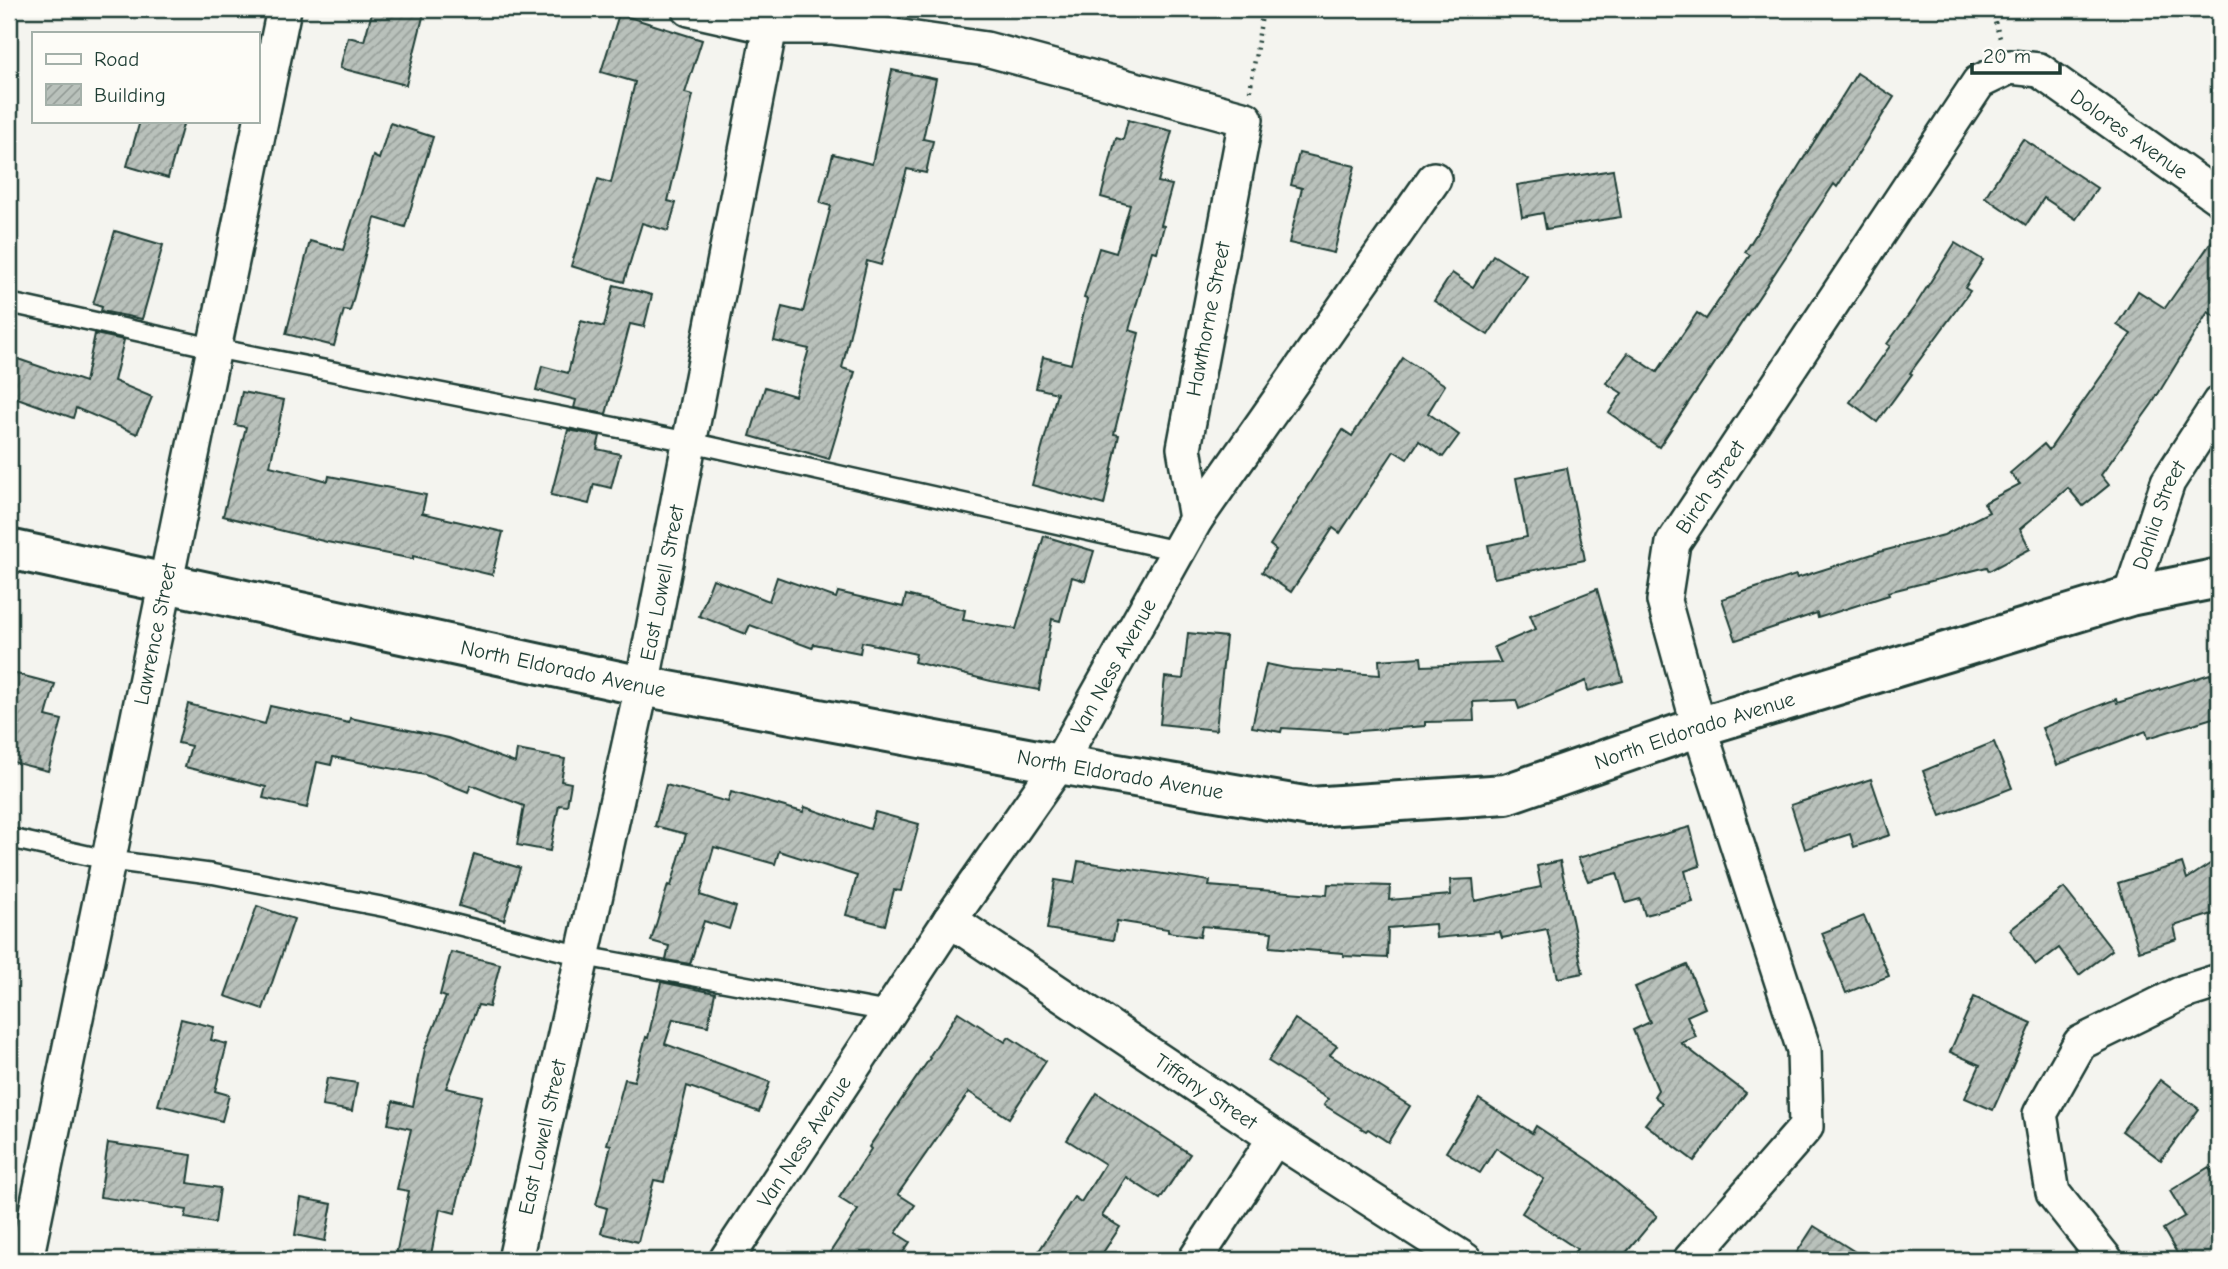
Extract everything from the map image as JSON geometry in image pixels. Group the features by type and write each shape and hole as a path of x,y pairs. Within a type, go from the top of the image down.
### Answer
{"street":[{"name":"Lawrence Street","path":"26,1260 284,9"},
{"path":"689,9 770,27 832,27 986,49 1246,119"},
{"name":"East Lowell Street","path":"515,1260 642,686 770,27"},
{"name":"Birch Street","path":"1690,1260 1806,1126 1804,1050 1699,727 1664,601 1673,543 1979,82 2010,67 2039,70"},
{"name":"Dolores Avenue","path":"2039,70 2219,198"},
{"name":"Hawthorne Street","path":"1196,519 1184,448 1246,119"},
{"name":"Van Ness Avenue","path":"726,1260 888,1012 1059,764 1196,519 1434,179"},
{"name":"Dahlia Street","path":"2130,596 2168,482 2219,403"},
{"name":"North Eldorado Avenue","path":"9,549 642,686 1059,764 1310,807 1506,794 1699,727 2130,596 2219,578"},
{"name":"Tiffany Street","path":"950,920 1275,1139 1465,1260"},
{"path":"2105,1260 2053,1193 2040,1114 2080,1044 2184,992 2219,981"},
{"path":"1195,1260 1275,1139"}],"lane":[{"path":"9,303 214,348 690,443 1178,551"},
{"path":"9,838 108,860 213,874 389,908 583,956 888,1012"}],"path":[{"path":"1246,119 1264,9"}],"building":[{"path":"373,9 425,9 406,85 340,68 348,37 364,41"},
{"path":"619,14 702,40 685,93 693,95 668,201 676,203 668,231 642,223 624,282 571,266 598,179 611,183 635,82 601,72"},
{"path":"892,70 936,79 923,139 933,141 926,173 907,169 881,265 867,261 842,368 855,372 829,459 750,436 765,387 795,396 809,349 774,341 782,307 803,312 831,206 820,203 833,154 872,164"},
{"path":"1857,73 1894,97 1837,187 1834,184 1659,447 1609,413 1622,393 1606,383 1628,353 1657,372 1697,313 1706,319 1750,255 1745,252"},
{"path":"1128,120 1172,131 1158,182 1172,185 1157,252 1152,251 1129,330 1139,333 1114,434 1119,435 1104,505 1032,485 1057,393 1036,388 1043,357 1071,364 1087,299 1084,298 1099,248 1116,253 1130,205 1101,197 1116,138 1123,140"},
{"path":"140,122 184,122 168,178 127,166"},
{"path":"390,123 433,137 405,227 375,218 350,311 344,310 334,346 286,334 310,241 343,250 373,156 379,159"},
{"path":"2023,139 2097,188 2076,219 2044,198 2026,225 1985,197"},
{"path":"1299,153 1355,166 1334,253 1289,243 1302,188 1291,185"},
{"path":"1613,170 1621,217 1546,229 1543,213 1522,217 1517,185"},
{"path":"115,231 163,245 142,319 101,311 102,307 93,304"},
{"path":"2219,231 2219,320 2208,312 2152,404 2101,475 2109,485 2083,506 2068,488 2020,529 2030,549 1989,571 1987,567 1888,592 1889,595 1818,618 1817,613 1736,640 1722,599 1796,575 1797,578 1944,535 1989,512 1984,503 2020,484 2010,473 2044,444 2049,450 2131,334 2117,325 2138,291 2165,308"},
{"path":"1955,243 1983,260 1965,288 1970,291 1877,422 1850,402 1890,346 1887,344"},
{"path":"1493,255 1527,276 1488,335 1434,301 1452,273 1473,287"},
{"path":"614,285 652,295 644,327 630,324 606,414 574,408 576,400 536,390 542,366 568,373 581,321 604,327"},
{"path":"95,334 124,340 114,381 152,397 137,434 76,408 73,418 9,395 9,356 85,382"},
{"path":"1403,358 1445,385 1428,413 1459,435 1443,457 1419,441 1407,459 1394,451 1340,533 1333,528 1291,592 1262,572 1276,550 1270,545 1343,430 1352,436"},
{"path":"242,392 284,400 270,466 328,481 329,476 426,495 422,513 503,532 492,575 413,556 413,559 327,542 223,516 246,427 235,425"},
{"path":"568,430 600,436 597,449 620,454 611,488 594,484 589,504 551,495"},
{"path":"1567,468 1585,560 1494,578 1488,545 1527,537 1516,478"},
{"path":"1044,536 1094,551 1085,581 1072,577 1060,621 1052,619 1039,690 914,662 916,654 862,642 860,653 814,644 812,648 750,625 746,634 699,616 713,579 769,601 777,577 836,598 838,592 903,607 906,595 965,610 963,620 1016,629"},
{"path":"1597,589 1623,681 1588,691 1586,681 1519,709 1516,700 1473,702 1474,721 1425,722 1425,726 1346,732 1282,728 1281,732 1252,727 1266,664 1291,669 1380,675 1379,660 1421,657 1422,666 1501,663 1494,647 1536,629 1530,615"},
{"path":"1188,633 1226,637 1216,730 1160,724 1165,677 1183,679"},
{"path":"9,672 55,684 46,716 62,720 48,771 9,761 16,725 9,723"},
{"path":"2210,674 2219,705 2219,716 2148,738 2146,731 2057,765 2042,728 2116,699 2117,703"},
{"path":"188,704 265,724 270,706 349,723 350,718 448,738 515,763 517,750 565,759 561,781 571,783 567,806 559,805 550,851 517,845 524,806 471,785 468,792 425,775 333,757 331,765 317,762 307,808 263,798 266,787 185,767 191,746 178,743"},
{"path":"1994,742 2012,788 1941,816 1923,771"},
{"path":"1871,779 1890,835 1854,847 1850,834 1805,849 1791,805"},
{"path":"666,785 728,802 731,792 803,812 805,807 870,829 875,812 919,824 901,891 894,890 885,925 846,915 857,876 779,851 775,864 714,847 700,895 736,907 729,929 704,921 690,964 666,960 669,946 651,941 686,834 655,826"},
{"path":"1690,827 1700,866 1685,871 1693,902 1645,915 1640,899 1626,903 1617,873 1588,881 1578,858"},
{"path":"474,854 520,868 504,920 459,906"},
{"path":"2219,858 2219,912 2174,926 2177,939 2139,951 2118,883 2182,863 2187,879"},
{"path":"1078,861 1210,881 1209,886 1327,895 1328,884 1390,886 1389,900 1451,895 1450,880 1473,879 1475,901 1541,887 1537,866 1560,861 1583,973 1558,978 1547,929 1502,938 1500,932 1436,938 1435,924 1388,928 1387,958 1343,956 1343,953 1270,947 1272,932 1202,926 1200,937 1117,921 1113,940 1047,929 1055,880 1074,883"},
{"path":"2064,888 2112,950 2079,975 2059,948 2036,965 2010,930"},
{"path":"257,906 294,919 263,1009 225,996"},
{"path":"1864,916 1889,976 1846,993 1822,933"},
{"path":"451,952 500,964 489,1007 478,1005 446,1088 482,1096 455,1213 440,1209 430,1260 395,1260 409,1191 397,1189 411,1129 388,1124 393,1101 413,1106 425,1049 446,997 440,995"},
{"path":"1687,965 1705,1008 1687,1016 1696,1037 1681,1043 1746,1093 1694,1161 1645,1124 1662,1103 1654,1096 1658,1090 1633,1030 1650,1022 1635,987"},
{"path":"661,982 715,993 708,1026 673,1019 665,1044 770,1082 759,1112 687,1086 664,1182 654,1180 638,1242 601,1233 607,1208 596,1205 611,1145 607,1144 625,1079 634,1081 646,1037 648,1038"},
{"path":"1974,997 2032,1023 1993,1110 1965,1098 1980,1065 1950,1052"},
{"path":"958,1012 1005,1042 1009,1037 1046,1061 1009,1118 969,1092 898,1194 915,1205 896,1233 910,1242 898,1260 825,1260 858,1210 839,1198 871,1149 869,1147"},
{"path":"181,1019 214,1027 211,1040 227,1044 215,1091 229,1095 222,1121 158,1105"},
{"path":"1295,1019 1337,1046 1330,1055 1410,1106 1388,1142 1324,1105 1328,1099 1268,1061"},
{"path":"327,1078 357,1083 352,1111 322,1106"},
{"path":"2160,1080 2199,1109 2161,1160 2122,1131"},
{"path":"1097,1093 1190,1154 1160,1199 1126,1177 1102,1216 1120,1227 1098,1260 1033,1260 1074,1197 1081,1202 1105,1164 1067,1140"},
{"path":"1479,1099 1532,1133 1536,1126 1591,1162 1657,1216 1620,1260 1568,1260 1577,1249 1522,1213 1544,1179 1496,1148 1480,1173 1446,1152"},
{"path":"108,1143 192,1155 188,1183 220,1188 215,1223 185,1218 187,1210 100,1197"},
{"path":"2209,1167 2219,1184 2219,1260 2181,1260 2163,1229 2185,1216 2170,1191"},
{"path":"301,1198 332,1204 325,1241 295,1235"},
{"path":"1814,1226 1868,1260 1792,1260"}]}
